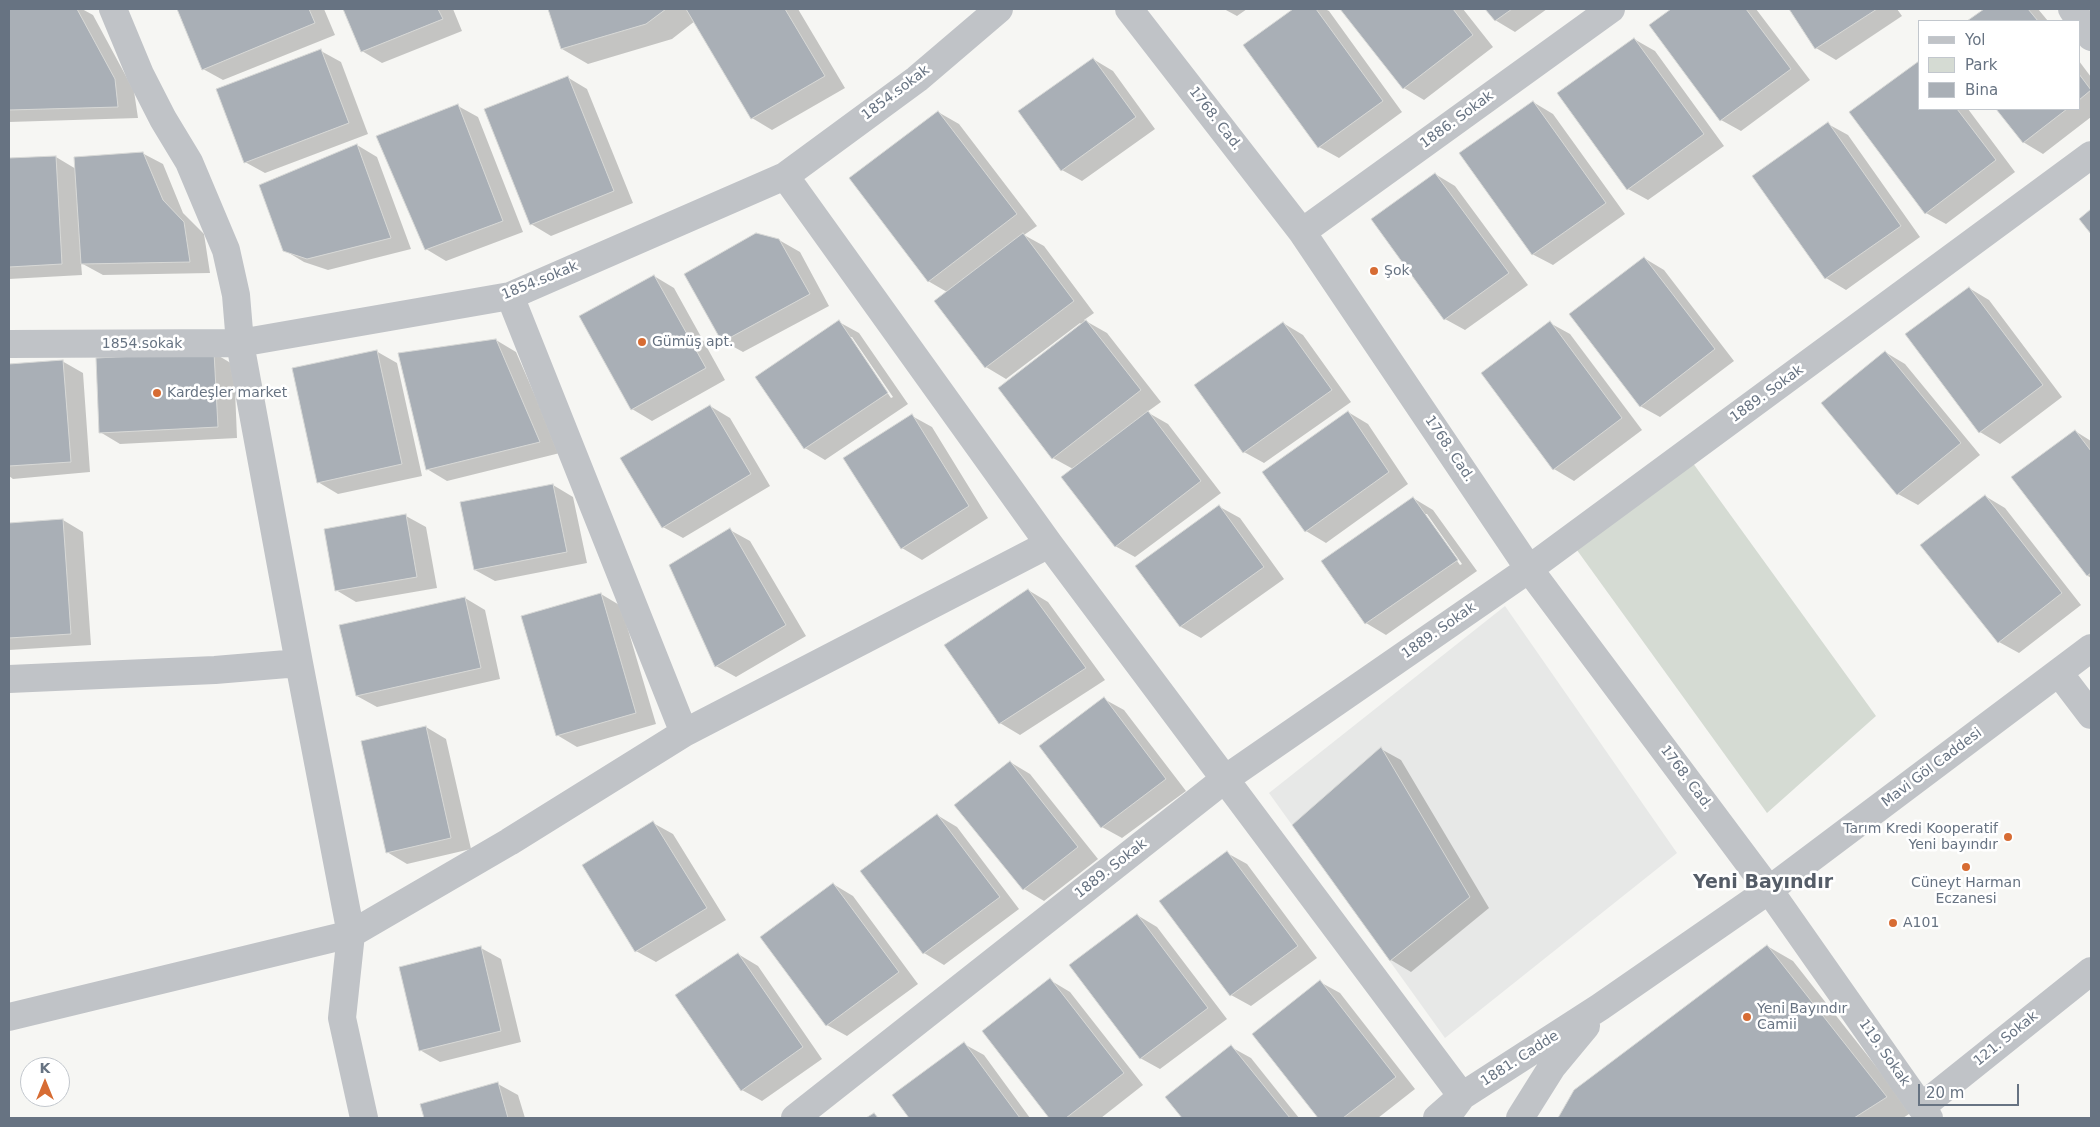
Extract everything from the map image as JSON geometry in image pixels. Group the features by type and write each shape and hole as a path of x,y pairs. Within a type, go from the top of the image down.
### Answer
{"street":[{"path":"113,9 140,74 163,119 189,162 226,250 236,295 240,343 298,663 351,934 342,1018 364,1118"},
{"name":"1854.sokak","path":"9,344 240,343 510,296 785,176 917,79 999,9"},
{"name":"1768. Cad.","path":"1129,9 1302,232 1530,569 1769,890"},
{"name":"1886. Sokak","path":"1302,232 1611,9"},
{"path":"2072,9 2079,20"},
{"path":"2080,21 2091,38"},
{"name":"1889. Sokak","path":"795,1118 1225,779 1530,569 2091,155"},
{"path":"785,176 1049,544 1462,1096 1436,1118"},
{"path":"510,296 684,733"},
{"path":"9,1017 351,934 509,842 684,733 1049,544"},
{"name":"Mavi Göl Caddesi","path":"1600,1007 1769,890 2091,648"},
{"path":"9,679 215,670 298,663"},
{"path":"2059,673 2091,715"},
{"name":"119. Sokak","path":"1769,890 1925,1113"},
{"name":"121. Sokak","path":"1925,1113 2091,971"},
{"path":"1520,1118 1552,1067 1600,1007"},
{"name":"1881. Cadde","path":"1445,1118 1462,1096 1600,1007"}],"shaded area":[{"path":"1505,606 1677,853 1445,1038 1269,793"}],"green space":[{"path":"1690,459 1876,716 1767,813 1574,546"}],"building":[{"path":"9,9 77,9 115,79 118,107 9,110"},
{"path":"177,9 309,9 315,23 202,70"},
{"path":"343,9 438,9 443,19 361,52"},
{"path":"548,9 666,9 646,24 561,49"},
{"path":"686,9 785,9 825,76 751,119"},
{"path":"1293,9 1316,9 1383,101 1318,148 1243,45"},
{"path":"1340,9 1453,9 1473,35 1403,89"},
{"path":"1485,9 1512,9 1495,21"},
{"path":"1671,9 1746,9 1791,69 1720,121 1649,25"},
{"path":"1789,9 1877,9 1815,49"},
{"path":"1984,9 2028,9 2037,20 1968,20"},
{"path":"1634,38 1704,134 1627,190 1557,93"},
{"path":"321,49 349,123 244,163 216,89"},
{"path":"1093,58 1136,117 1061,171 1018,111"},
{"path":"1918,62 1918,110 1958,110 1996,160 1925,214 1849,112"},
{"path":"2080,75 2091,90 2080,99"},
{"path":"568,76 614,191 530,225 484,109"},
{"path":"1533,101 1606,203 1532,255 1459,153"},
{"path":"458,104 503,221 425,250 376,136"},
{"path":"1997,110 2066,110 2023,143"},
{"path":"938,111 1017,214 928,282 849,178"},
{"path":"1828,122 1901,226 1825,279 1752,176"},
{"path":"357,144 391,238 307,259 283,251 259,185"},
{"path":"143,152 163,200 184,222 190,262 81,264 74,157"},
{"path":"56,156 62,264 9,267 9,158"},
{"path":"1435,173 1509,273 1444,320 1371,219"},
{"path":"2091,209 2091,234 2079,219"},
{"path":"756,233 779,239 810,294 722,342 684,274"},
{"path":"1023,233 1074,301 985,368 934,301"},
{"path":"1644,257 1715,349 1640,407 1569,314"},
{"name":"Gümüş apt.","path":"654,275 706,368 631,410 579,316"},
{"path":"1969,287 2043,385 1979,433 1905,334"},
{"path":"839,320 888,393 804,449 755,377"},
{"path":"1086,320 1141,390 1052,459 998,388"},
{"path":"1550,321 1622,418 1553,470 1481,373"},
{"path":"1283,322 1332,390 1243,453 1194,385"},
{"path":"496,339 540,442 426,470 398,353"},
{"path":"377,350 402,464 317,483 292,368"},
{"path":"1885,351 1961,443 1897,495 1821,403"},
{"name":"Kardeşler market","path":"214,352 218,427 99,433 96,358"},
{"path":"63,360 71,462 9,466 9,364"},
{"path":"710,405 751,474 662,528 620,458"},
{"path":"1148,411 1201,481 1115,547 1061,477"},
{"path":"1348,411 1389,472 1305,532 1262,472"},
{"path":"912,414 969,506 901,549 843,458"},
{"path":"2075,430 2091,451 2091,573 2087,576 2011,477"},
{"path":"553,484 567,552 474,570 460,502"},
{"path":"1985,495 2062,593 1998,643 1920,545"},
{"path":"1413,497 1458,560 1365,624 1321,561"},
{"path":"1219,505 1264,567 1180,627 1135,566"},
{"path":"406,514 417,577 335,591 324,529"},
{"path":"63,519 71,634 9,638 9,523"},
{"path":"730,528 786,625 715,667 669,565"},
{"path":"1028,589 1086,668 999,724 944,645"},
{"path":"601,593 636,713 556,736 521,616"},
{"path":"465,597 481,668 356,696 339,625"},
{"path":"1104,697 1166,779 1101,828 1039,746"},
{"path":"426,726 451,838 386,853 361,741"},
{"path":"1381,747 1470,897 1390,961 1292,825"},
{"path":"1010,761 1078,847 1023,890 954,805"},
{"path":"937,814 1000,897 923,954 860,871"},
{"path":"653,821 707,908 635,952 582,865"},
{"path":"1227,851 1298,946 1230,996 1159,901"},
{"path":"833,883 899,972 826,1026 760,937"},
{"path":"1137,914 1208,1008 1140,1059 1069,965"},
{"name":"Yeni Bayındır Camii","path":"1767,945 1887,1097 1854,1118 1558,1118 1574,1090"},
{"path":"481,946 501,1031 419,1051 399,967"},
{"path":"738,953 803,1047 741,1091 675,995"},
{"path":"1050,978 1124,1073 1066,1118 1049,1118 982,1031"},
{"path":"1320,980 1396,1077 1343,1118 1318,1118 1252,1034"},
{"path":"964,1042 1020,1118 909,1118 892,1095"},
{"path":"1231,1045 1290,1118 1182,1118 1165,1097"},
{"path":"498,1082 508,1118 424,1118 420,1104"},
{"path":"874,1113 878,1118 866,1118"}],"place":[{"name":"Şok","path":"1374,271"},
{"name":"Gümüş apt.","path":"642,342"},
{"name":"Kardeşler market","path":"157,393"},
{"name":"Tarım Kredi Kooperatif Yeni bayındır","path":"2008,837"},
{"name":"Cüneyt Harman Eczanesi","path":"1966,867"},
{"name":"A101","path":"1893,923"},
{"name":"Yeni Bayındır Camii","path":"1747,1017"}],"district":[{"name":"Yeni Bayındır","path":"1763,883"}]}
